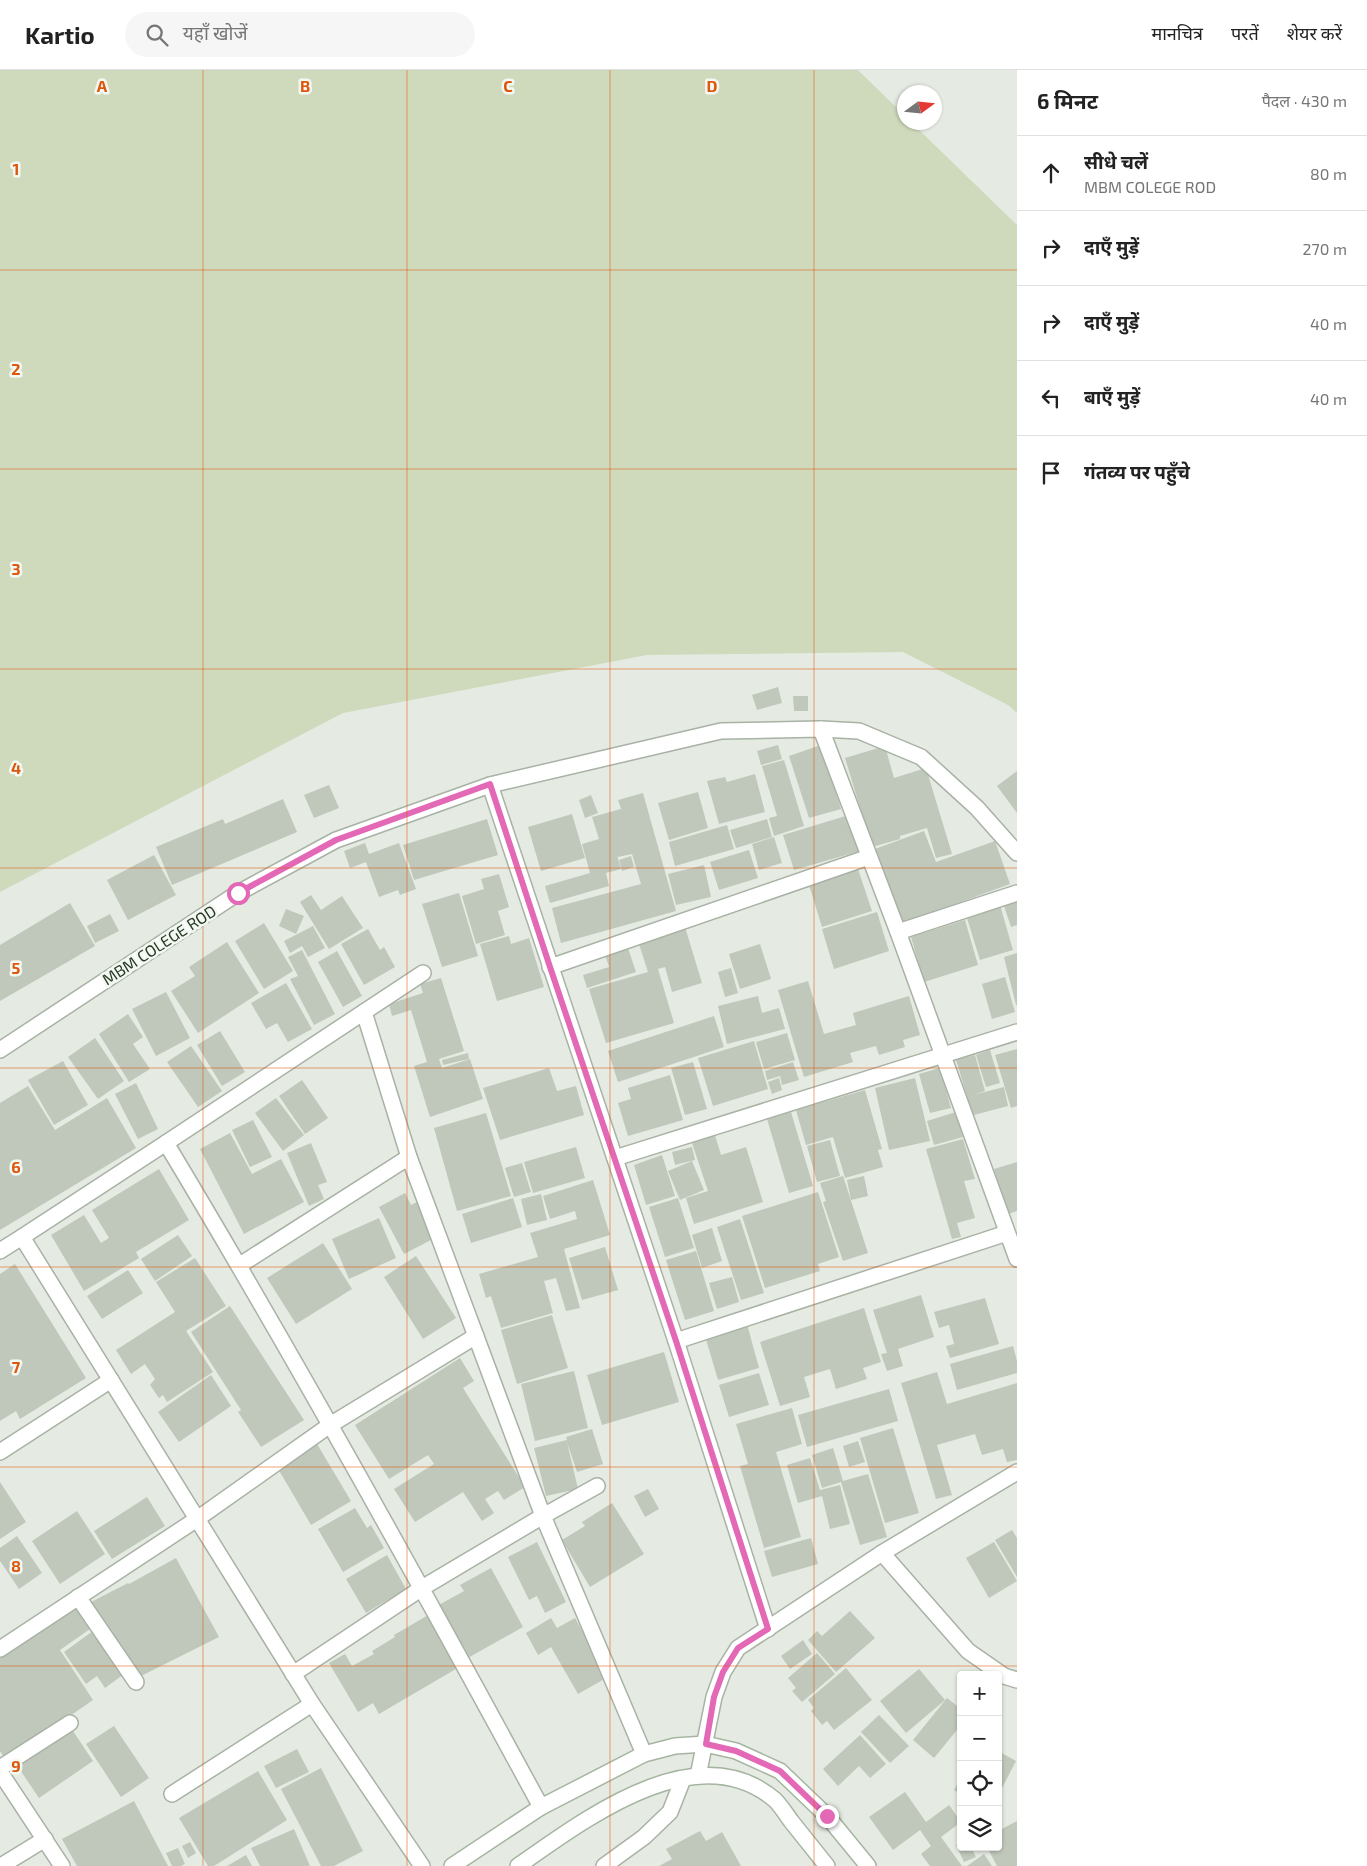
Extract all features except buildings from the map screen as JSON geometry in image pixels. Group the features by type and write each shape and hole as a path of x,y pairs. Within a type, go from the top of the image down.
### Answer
{"street":[{"name":"MBM COLEGE ROD","path":"0,1050 238,893 336,840 490,784 721,731 821,729 859,731 921,757 977,808 1017,853"},
{"path":"821,729 898,932 1017,1259"},
{"path":"490,784 676,1341 768,1629"},
{"path":"550,967 869,858"},
{"path":"898,932 1017,893"},
{"path":"0,1251 423,973"},
{"path":"364,1012 409,1157 543,1516 644,1754"},
{"path":"615,1158 1017,1032"},
{"path":"166,1143 240,1265 422,1588 541,1807"},
{"path":"240,1265 409,1157"},
{"path":"676,1341 1008,1233"},
{"path":"22,1237 312,1704 422,1866"},
{"path":"0,1649 197,1519 330,1425 476,1336"},
{"path":"0,1452 111,1380"},
{"path":"604,1866 644,1837 670,1812 691,1777 706,1744 714,1697 723,1672 738,1648 882,1552 1017,1472"},
{"path":"294,1674 422,1588 597,1486"},
{"path":"882,1552 968,1651 1004,1676 1017,1680"},
{"path":"78,1597 136,1682"},
{"path":"172,1794 312,1704"},
{"path":"62,1866 0,1770 70,1723"},
{"path":"452,1866 541,1807 644,1754 676,1746 706,1744 736,1751 780,1771 827,1816 868,1866"},
{"path":"518,1866 580,1824 620,1801 656,1785 691,1777 730,1777 756,1788 776,1801 827,1866"},
{"path":"1,1866 45,1839"}],"green space":[{"path":"0,70 858,70 897,108 897,130 919,130 1017,225 1017,713 1008,705 903,652 647,655 343,713 0,892"}],"route":[{"path":"238,893 336,840 490,784 676,1341 768,1629 738,1648 723,1672 714,1697 706,1744 736,1751 780,1771 827,1816"}]}
